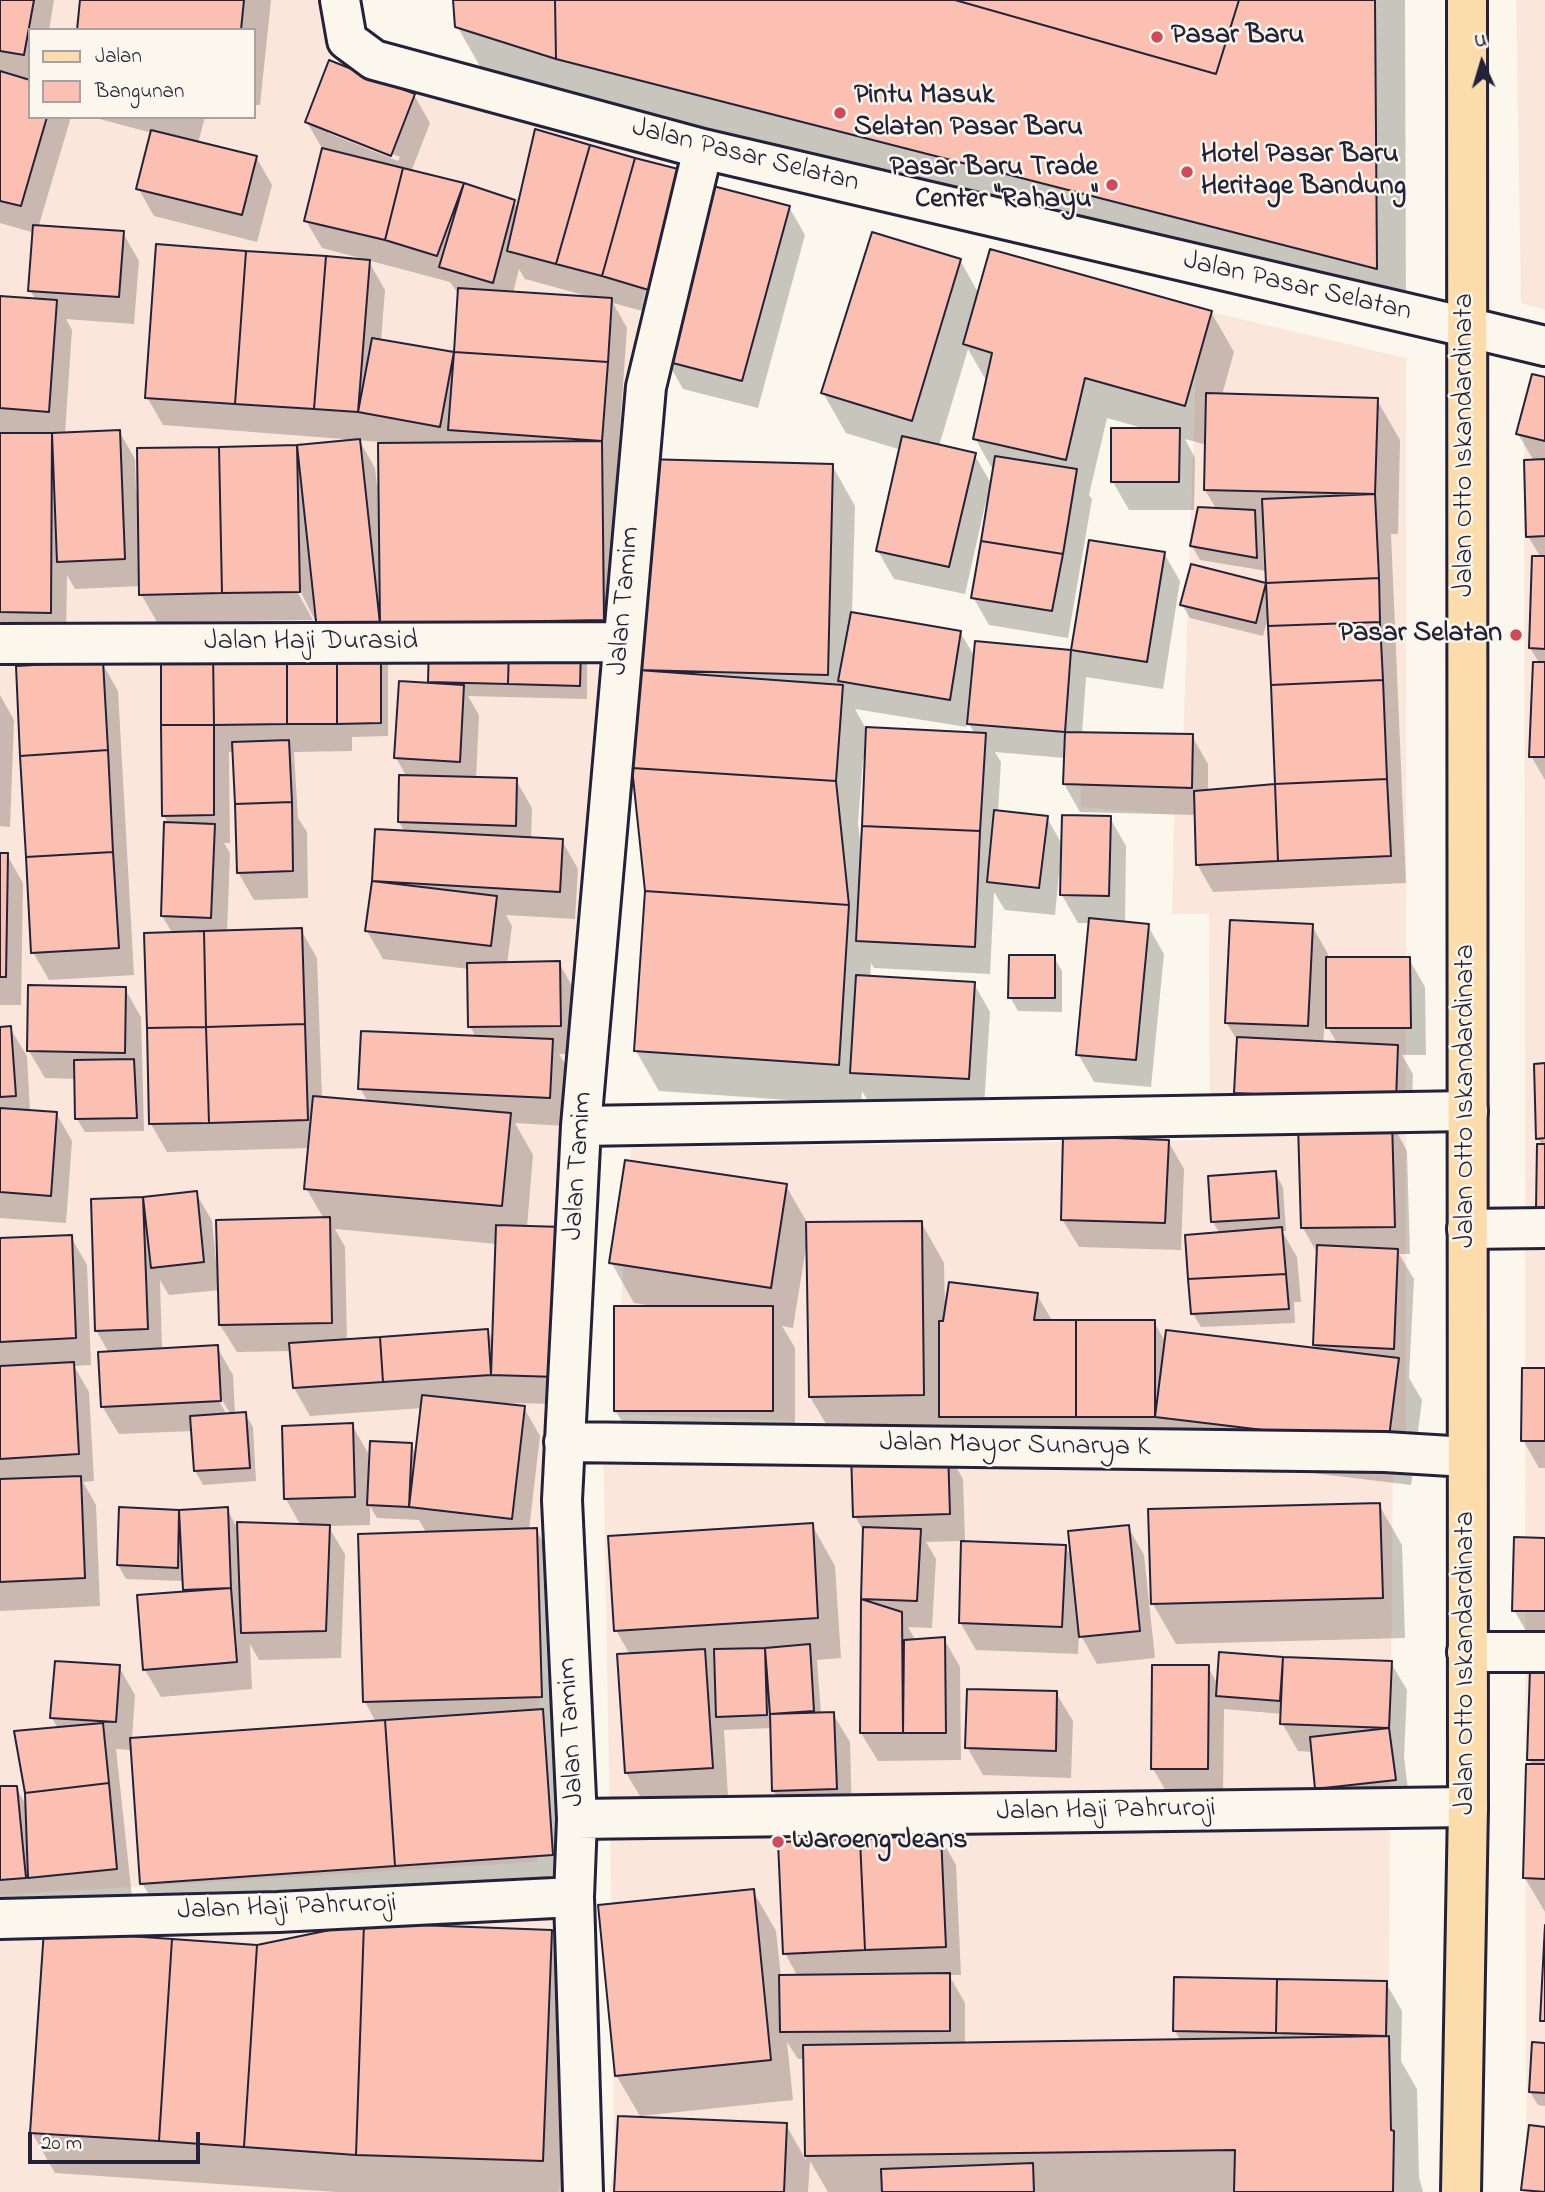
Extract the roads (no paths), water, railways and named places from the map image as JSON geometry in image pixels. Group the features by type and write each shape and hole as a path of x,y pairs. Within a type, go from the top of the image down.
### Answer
{"main road":[{"name":"Jalan Otto Iskandardinata","path":"1461,2192 1468,1807 1467,0"}],"street":[{"name":"Jalan Pasar Selatan","path":"340,6 347,40 374,60 703,149 1545,346"},
{"name":"Jalan Tamim","path":"583,2192 575,1897 577,1819 562,1500 582,1126 646,387 703,149"},
{"name":"Jalan Haji Durasid","path":"0,644 623,642"},
{"path":"582,1126 1468,1111"},
{"path":"1467,1229 1545,1228"},
{"name":"Jalan Mayor Sunarya K","path":"564,1442 1385,1452 1467,1457"},
{"path":"1468,1652 1545,1652"},
{"name":"Jalan Haji Pahruroji","path":"577,1819 1468,1807"},
{"name":"Jalan Haji Pahruroji","path":"0,1919 278,1912 575,1897"}],"place":[{"name":"Pasar Baru","path":"1157,37"},
{"name":"Pintu Masuk Selatan Pasar Baru","path":"840,113"},
{"name":"Hotel Pasar Baru Heritage Bandung","path":"1187,172"},
{"name":"Pasar Baru Trade Center \"Rahayu\"","path":"1112,185"},
{"name":"Pasar Selatan","path":"1516,635"},
{"name":"Waroeng Jeans","path":"778,1842"}]}
